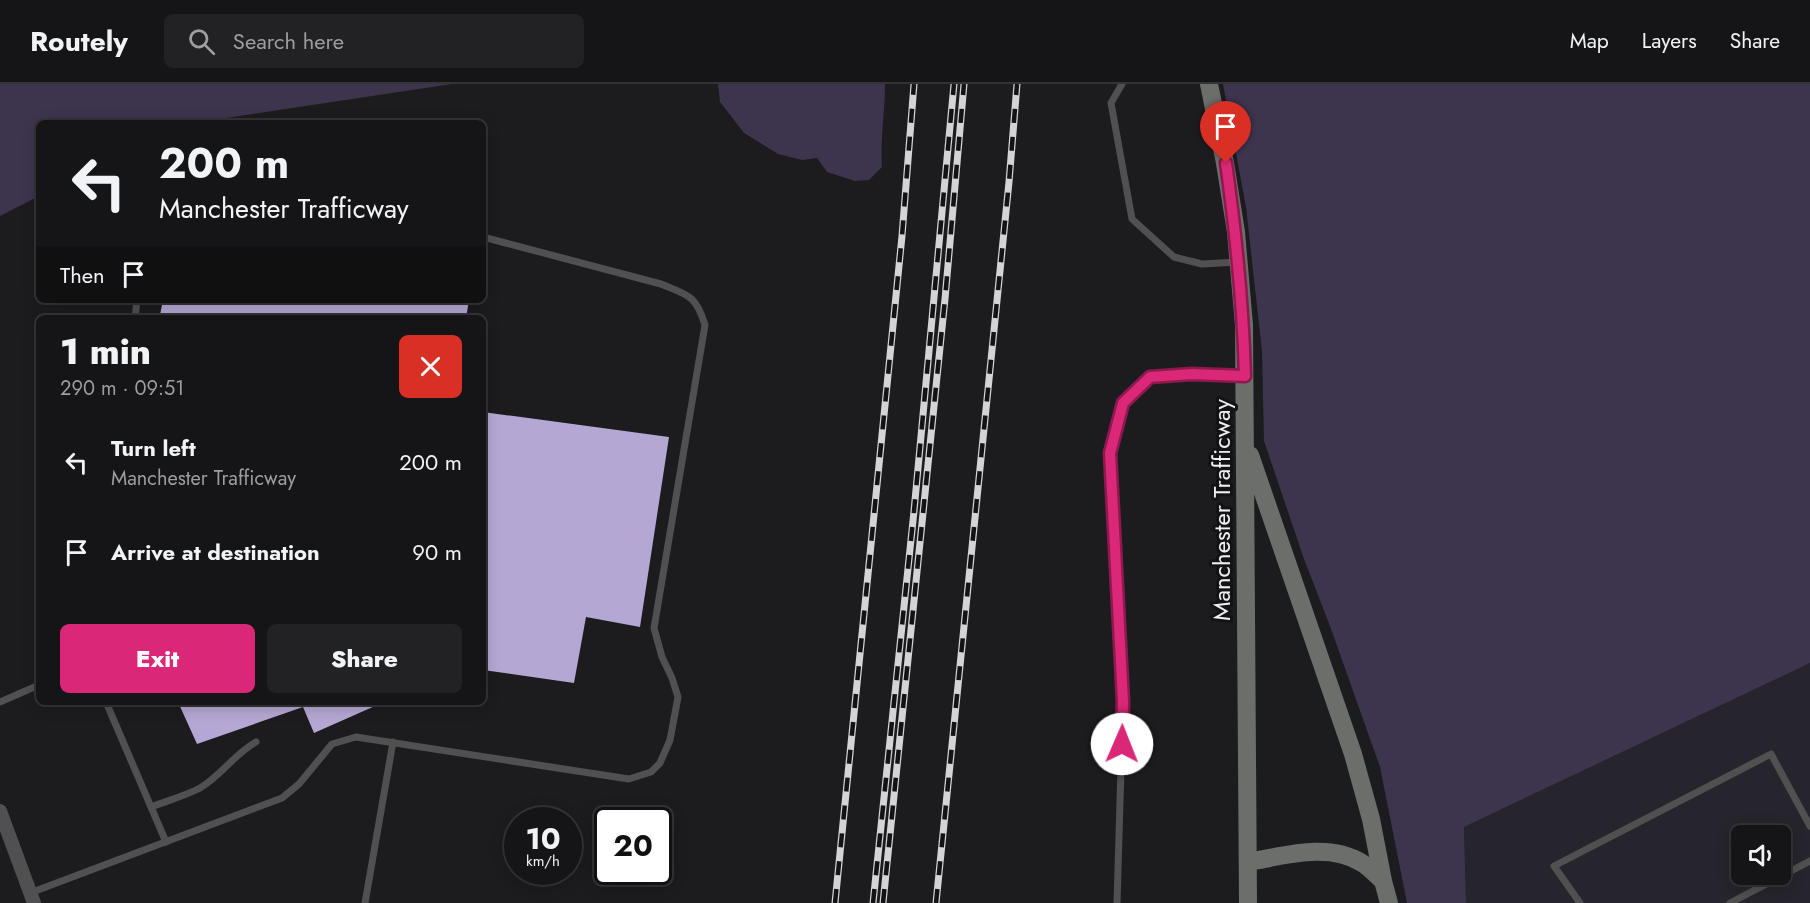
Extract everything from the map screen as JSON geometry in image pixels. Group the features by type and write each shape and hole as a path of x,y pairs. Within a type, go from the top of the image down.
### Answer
{"main road":[{"name":"Manchester Trafficway","path":"1209,84 1226,163 1244,325 1248,903"},
{"path":"1246,442 1353,754 1371,819 1389,903"},
{"path":"1248,862 1316,852 1341,854 1362,863 1383,881"}],"street":[{"path":"0,812 32,898"}],"lane":[{"path":"1122,84 1111,103 1132,219 1174,257 1203,264 1238,262"},
{"path":"32,898 166,842 282,798 299,784 332,744 356,737 629,779 651,772 660,763 670,740 678,697 662,657 654,628 705,325 700,306 686,294 661,284 486,238"},
{"path":"1117,903 1123,701 1110,453 1123,403 1150,377 1192,374 1245,376"},
{"path":"0,702 36,686"},
{"path":"107,705 166,842"},
{"path":"151,807 200,788 232,758 256,742"},
{"path":"365,903 393,742"},
{"path":"1580,903 1554,866 1771,754 1810,826"},
{"path":"1730,903 1810,861"}],"shaded area":[{"path":"0,84 452,84 213,120 36,120 36,198 0,216"},
{"path":"718,84 885,84 882,167 869,180 855,181 827,172 817,158 802,160 778,154 744,133 720,102"},
{"path":"1223,84 1810,84 1810,663 1464,827 1466,903 1407,903 1380,767 1304,559 1264,441 1262,351 1246,207"},
{"path":"1810,663 1810,903 1466,903 1464,827"}],"building":[{"path":"162,303 468,303 466,315 160,315"},
{"path":"486,412 669,437 640,627 586,617 574,683 486,670"},
{"path":"179,705 377,705 314,733 303,707 197,744"}],"railway":[{"path":"835,903 902,236 914,84"},
{"path":"873,903 914,511 954,84"},
{"path":"883,903 945,299 964,84"},
{"path":"936,903 1017,84"}],"route":[{"path":"1122,744 1123,701 1110,453 1123,403 1150,377 1192,374 1245,376 1244,325 1236,232 1226,163"}]}
